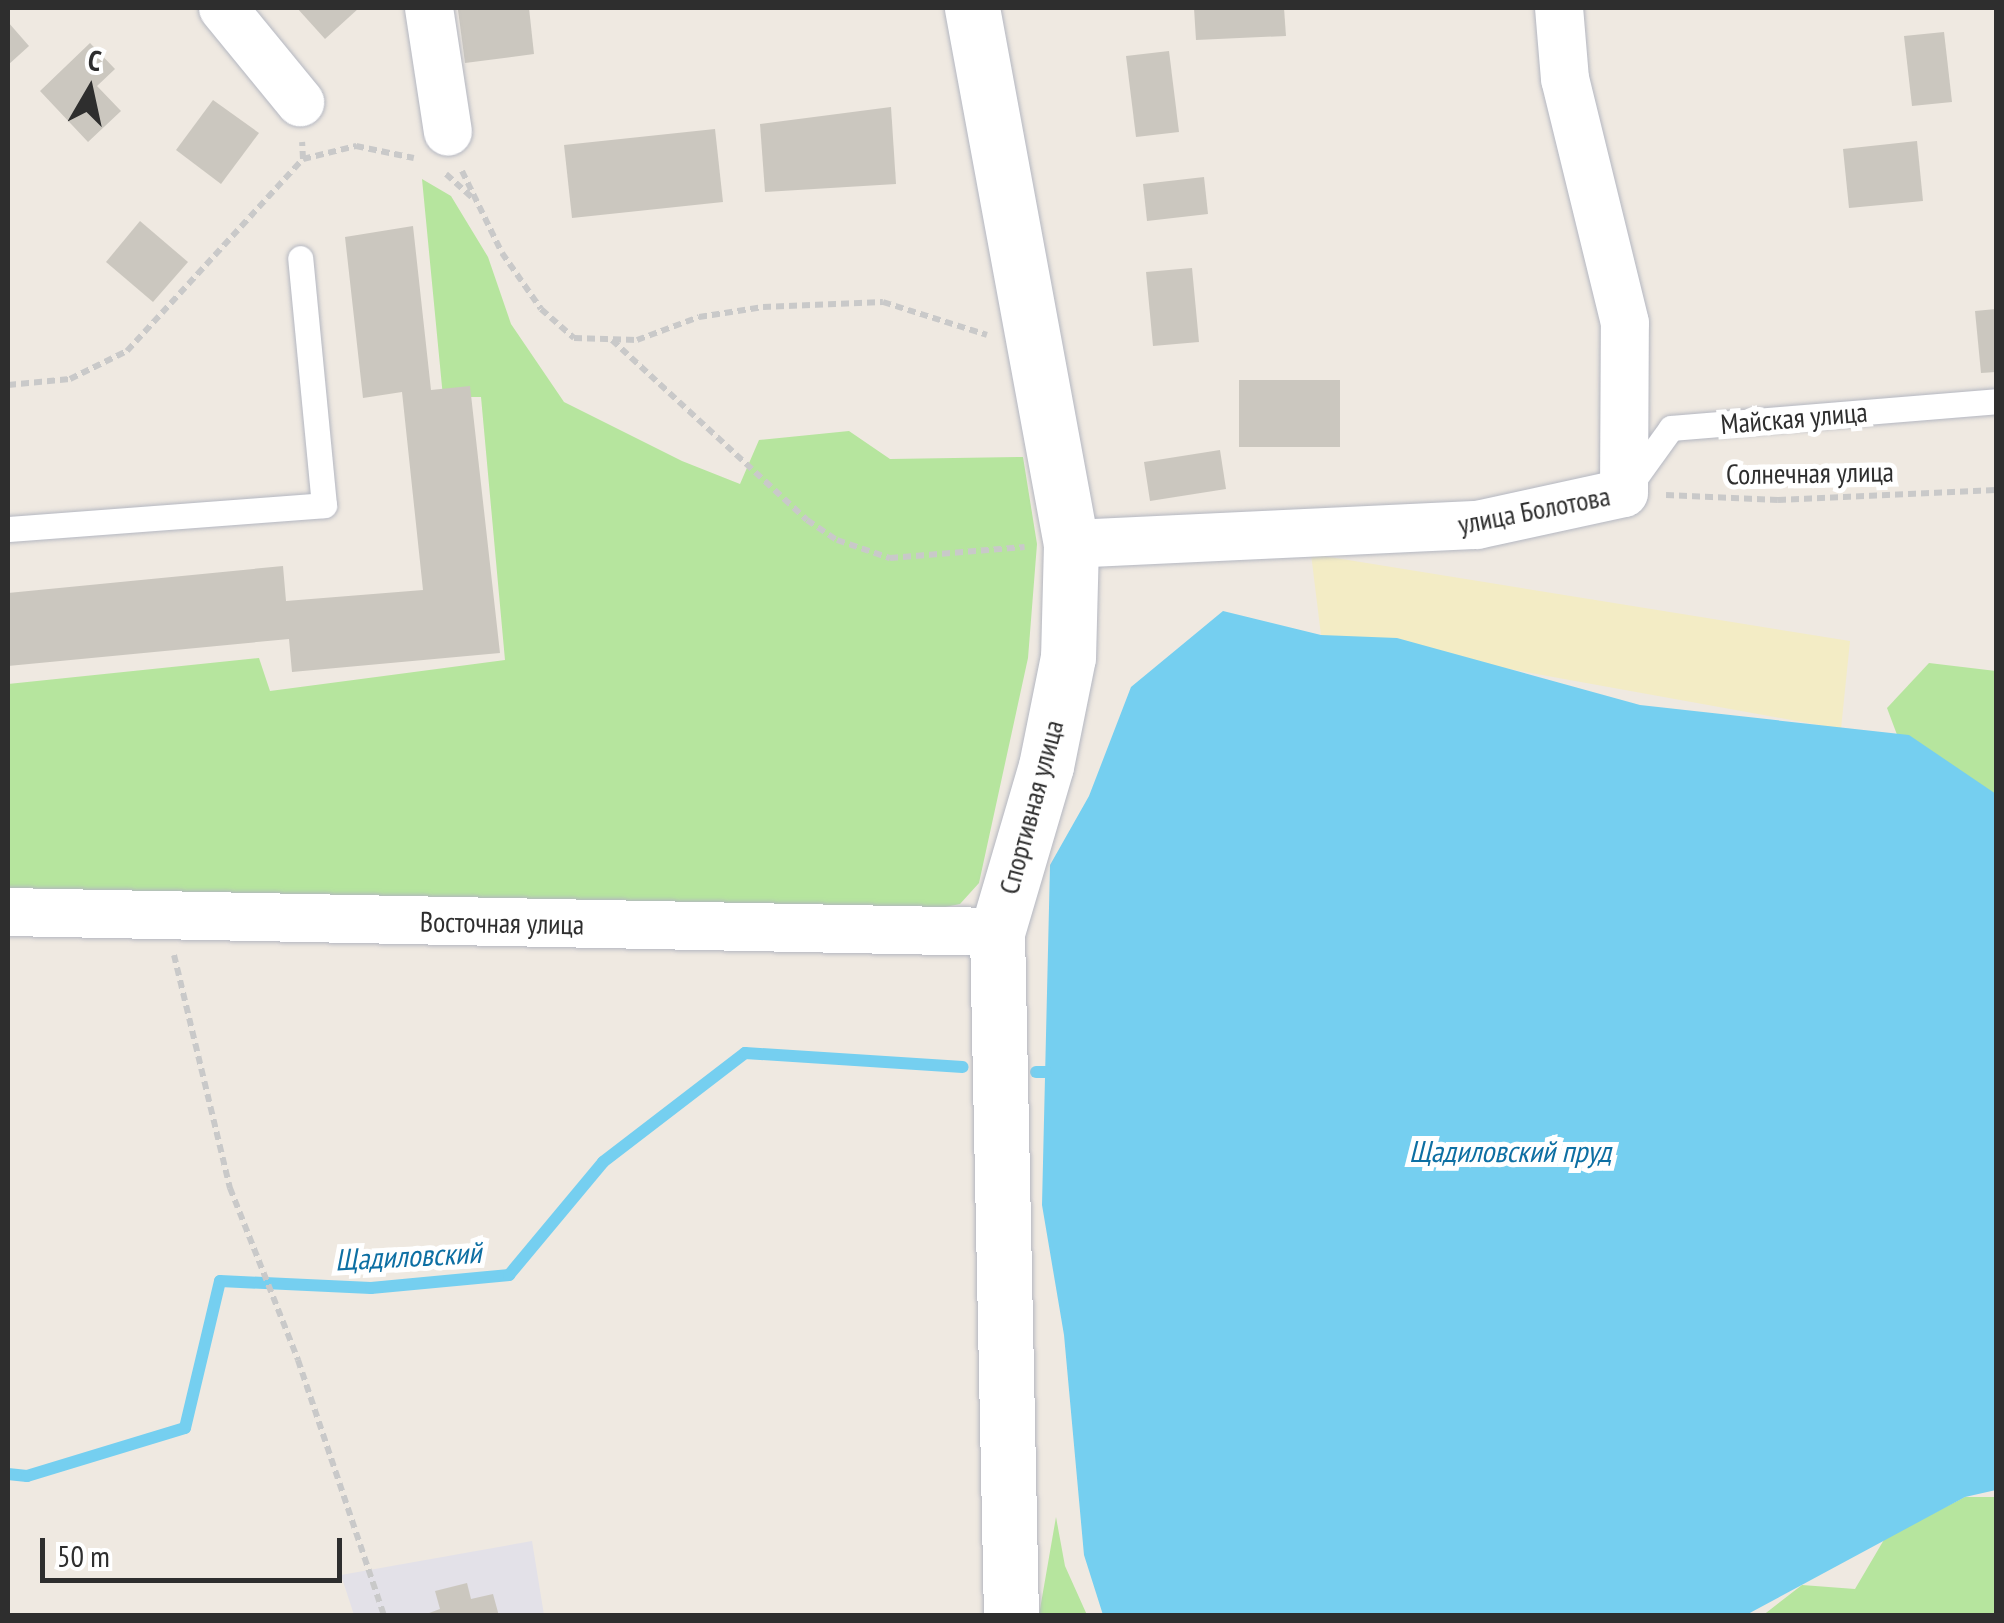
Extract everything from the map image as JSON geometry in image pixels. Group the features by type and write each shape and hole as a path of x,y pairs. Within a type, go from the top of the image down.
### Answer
{"street":[{"path":"223,8 300,102"},
{"path":"429,8 448,132"},
{"name":"Спортивная улица","path":"972,8 1042,357 1071,544 1068,657 1046,766 997,932 1011,1616"},
{"name":"улица Болотова","path":"1071,544 1477,525 1624,492 1625,323 1565,80 1559,8"},
{"name":"Восточная улица","path":"8,912 997,932"}],"lane":[{"path":"8,529 324,504 300,258"},
{"name":"Майская улица","path":"1624,492 1672,428 1996,401"}],"path":[{"path":"300,102 303,159"},
{"path":"448,132 502,254 541,309 574,338 637,340 699,318 764,307 883,302 1042,357"},
{"path":"8,386 70,378 127,351 303,159 356,146 434,162 477,202"},
{"path":"612,340 807,520 837,540 890,558 1071,544"},
{"name":"Солнечная улица","path":"1624,492 1778,500 1996,490"},
{"path":"164,917 230,1188 298,1360 384,1616"}],"shaded area":[{"path":"532,1541 544,1615 354,1615 341,1575"}],"green space":[{"path":"422,179 451,196 488,257 511,324 564,402 682,461 740,484 759,440 849,431 890,459 1023,457 1037,544 1028,658 979,883 960,904 921,912 8,888 8,684 259,658 270,691 505,660 481,397 443,397"},
{"path":"1929,663 1996,671 1996,870 1930,823 1887,708"},
{"path":"1965,1497 1996,1497 1996,1615 1762,1616 1802,1585 1855,1589 1885,1538"},
{"path":"1056,1517 1065,1566 1087,1615 1039,1615"}],"sand":[{"path":"1311,554 1850,641 1841,729 1321,635"}],"water":[{"name":"Щадиловский пруд","path":"1223,611 1321,635 1397,638 1640,705 1909,735 1996,794 1996,1490 1965,1497 1746,1615 1103,1615 1084,1555 1064,1335 1042,1205 1050,865 1089,796 1131,687"}],"building":[{"path":"297,8 359,8 325,39"},
{"path":"529,8 534,54 465,63 458,10"},
{"path":"1194,8 1284,8 1286,36 1196,40"},
{"path":"8,22 29,46 8,65"},
{"path":"1944,32 1952,102 1912,106 1904,36"},
{"path":"90,43 115,69 97,86 121,111 88,142 40,91"},
{"path":"1169,51 1179,132 1136,137 1126,56"},
{"path":"213,100 259,133 221,184 176,150"},
{"path":"891,107 896,184 765,192 760,124"},
{"path":"715,129 723,202 572,218 564,145"},
{"path":"1917,141 1923,201 1849,208 1843,149"},
{"path":"1204,177 1208,214 1147,221 1143,184"},
{"path":"140,221 188,262 153,302 106,262"},
{"path":"413,226 431,390 470,386 500,653 292,672 289,639 8,666 8,593 283,566 286,601 423,590 402,392 363,398 345,237"},
{"path":"1192,268 1199,342 1153,346 1146,272"},
{"path":"1996,309 1996,372 1981,373 1975,311"},
{"path":"1239,380 1340,380 1340,447 1239,447"},
{"path":"1220,450 1226,489 1150,501 1144,462"},
{"path":"467,1583 471,1599 493,1594 499,1616 421,1616 440,1609 435,1591"}],"waterway":[{"name":"Щадиловский","path":"8,1474 27,1476 185,1428 220,1281 371,1288 509,1275 603,1162 745,1053 963,1067"},
{"path":"1036,1072 1046,1072"}]}
